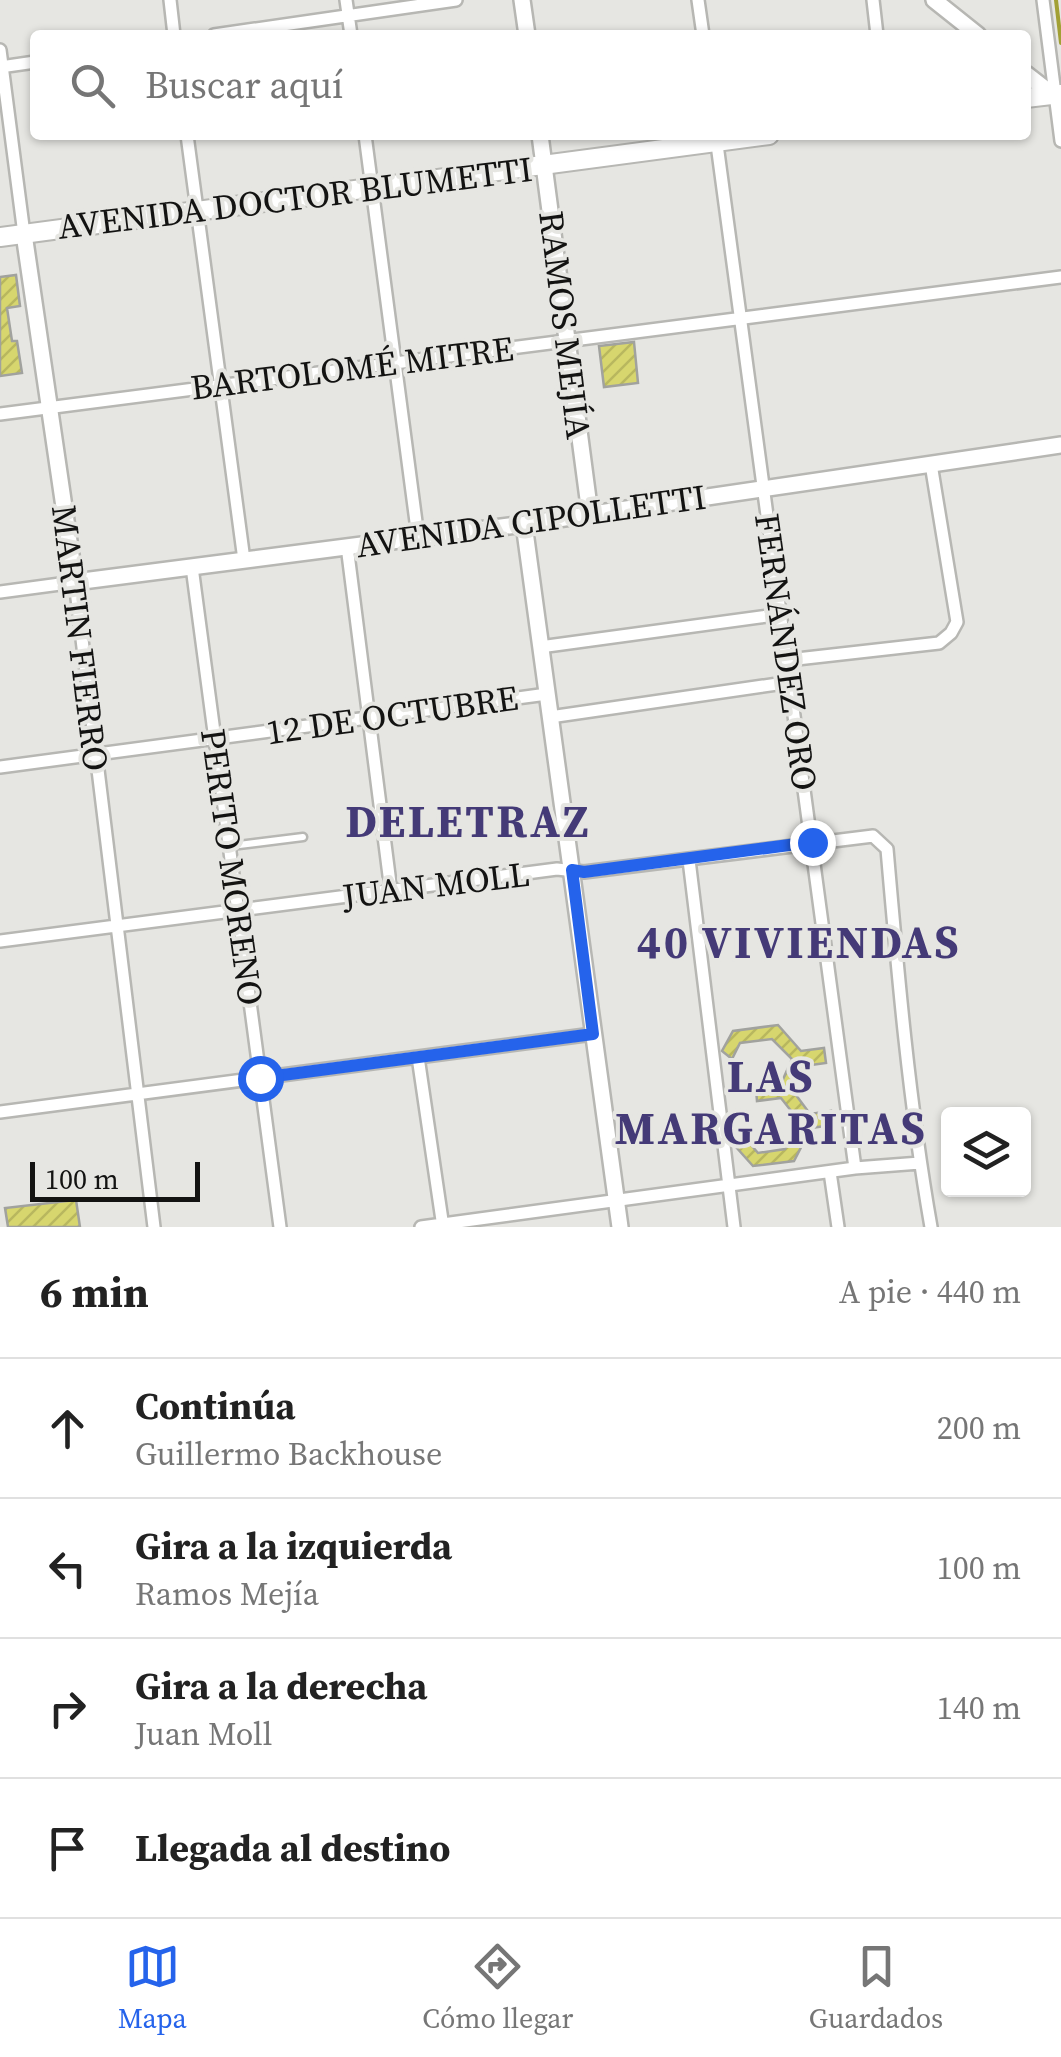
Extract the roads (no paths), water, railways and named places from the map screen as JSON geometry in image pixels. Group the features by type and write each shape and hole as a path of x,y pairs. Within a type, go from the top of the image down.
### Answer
{"main road":[{"path":"1031,97 1057,94"},
{"name":"AVENIDA DOCTOR BLUMETTI","path":"0,237 544,166 710,140"}],"street":[{"path":"170,0 173,30"},
{"path":"346,0 350,30"},
{"path":"246,30 456,0"},
{"path":"522,0 526,30"},
{"path":"698,0 701,30"},
{"path":"873,0 876,30"},
{"path":"934,0 972,30"},
{"path":"1043,0 1061,141"},
{"name":"MARTIN FIERRO","path":"0,50 75,582 154,1227"},
{"path":"1,67 30,63"},
{"path":"1031,77 1057,94"},
{"path":"189,140 244,560"},
{"path":"365,140 418,537"},
{"name":"RAMOS MEJÍA","path":"541,140 590,514"},
{"name":"FERNÁNDEZ ORO","path":"716,140 855,1168"},
{"name":"BARTOLOMÉ MITRE","path":"0,414 1061,276"},
{"name":"AVENIDA CIPOLLETTI","path":"0,592 524,524 1061,445"},
{"path":"788,660 938,643 952,633 957,622 931,464"},
{"path":"524,524 620,1227"},
{"path":"346,546 391,891"},
{"name":"PERITO MORENO","path":"192,566 280,1227"},
{"name":"12 DE OCTUBRE","path":"540,647 782,614"},
{"path":"550,717 790,682"},
{"name":"12 DE OCTUBRE","path":"0,768 547,694"},
{"name":"JUAN MOLL","path":"0,942 391,891 572,870 584,872 872,836 887,849 920,1163"},
{"path":"688,860 734,1227"},
{"path":"0,1112 593,1034"},
{"path":"418,1057 443,1226"},
{"path":"421,1227 855,1168 920,1163 931,1227"},
{"path":"830,1172 838,1227"}],"lane":[{"path":"229,846 302,837"}],"waterway":[{"path":"1056,0 1061,43"}],"district":[{"name":"DELETRAZ","path":"468,821"},
{"name":"40 VIVIENDAS","path":"799,942"},
{"name":"LAS MARGARITAS","path":"771,1102"}]}
